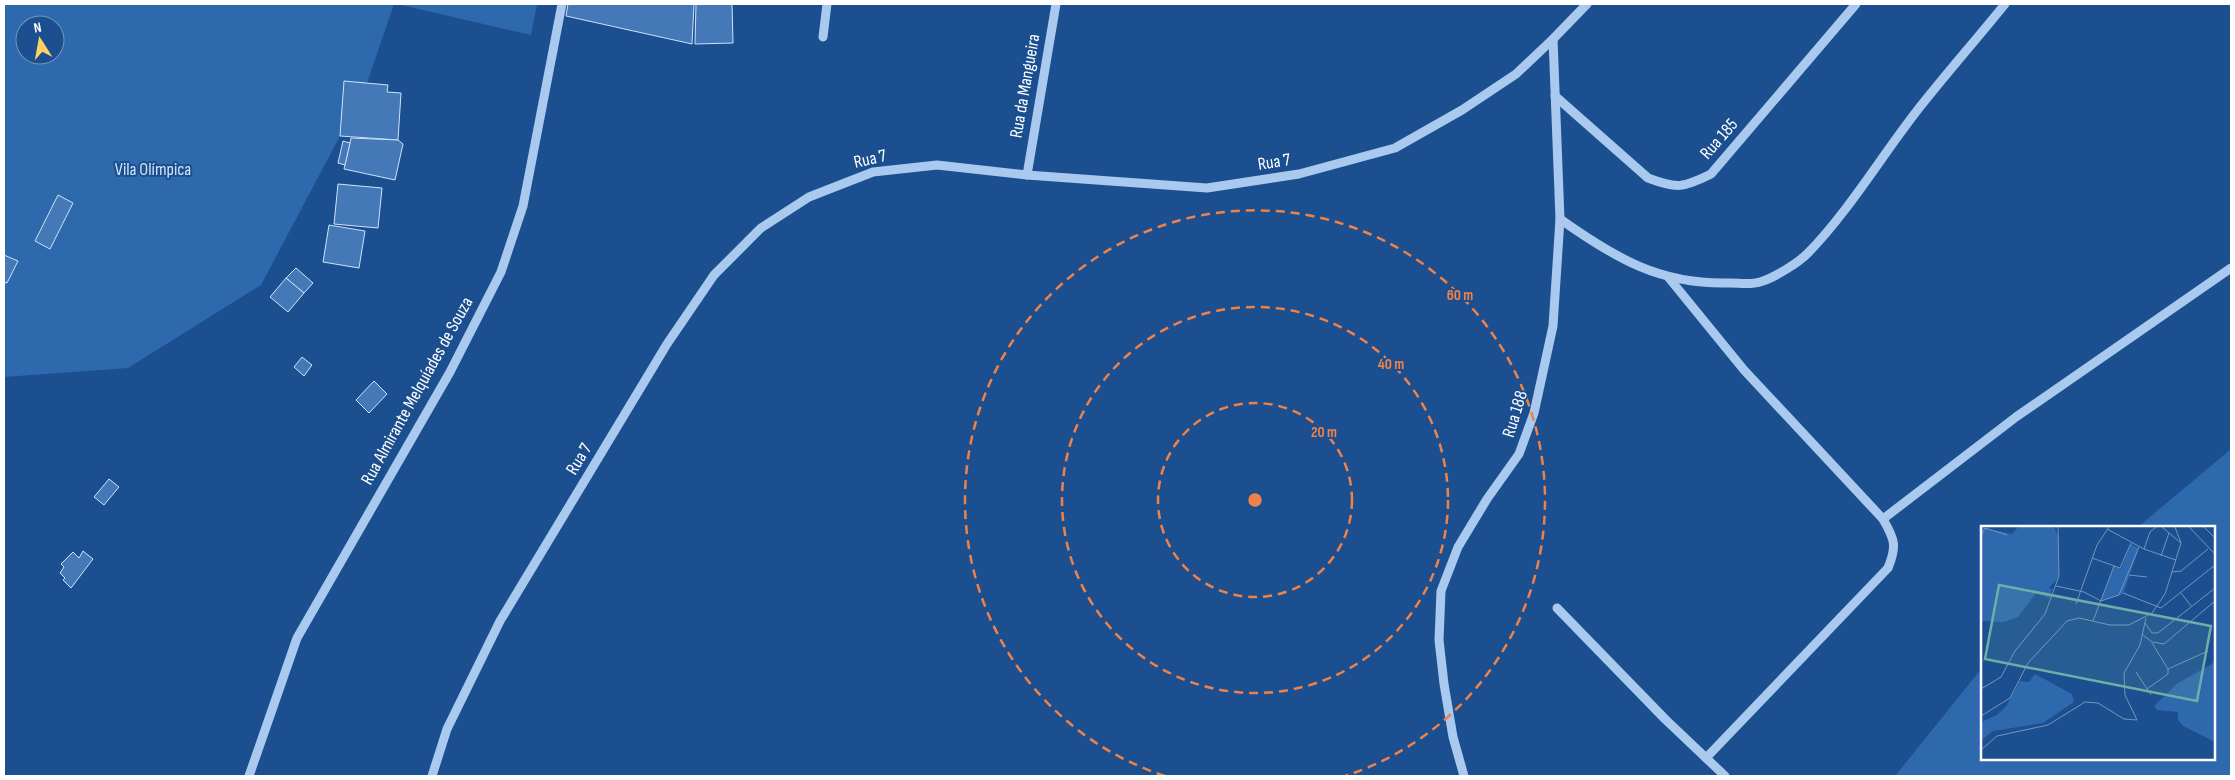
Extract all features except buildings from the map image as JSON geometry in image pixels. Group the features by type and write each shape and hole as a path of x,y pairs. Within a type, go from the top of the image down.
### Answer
{"street":[{"name":"Rua Almirante Melquíades de Souza","path":"249,776 298,638 450,372 501,272 523,206 562,4"},
{"path":"823,36 827,4"},
{"name":"Rua da Mangueira","path":"1027,174 1056,4"},
{"name":"Rua 7","path":"432,776 447,729 500,621 667,344 714,274 761,228 777,217 809,197 873,172 937,165 1207,188 1299,174 1395,148 1462,110 1516,74 1587,4"},
{"name":"Rua 185","path":"1555,96 1648,178 1667,185 1687,186 1711,174 1856,4"},
{"path":"1560,219 1598,246 1640,267 1669,278 1714,283 1760,282 1790,267 1808,254 1835,221 1916,112 2005,4"},
{"name":"Rua 188","path":"1464,776 1453,737 1444,684 1439,640 1441,590 1458,548 1487,499 1519,454 1534,413 1553,326 1560,219 1553,39"},
{"path":"1883,519 2016,417 2231,268"},
{"path":"1669,278 1744,370 1883,519 1894,541 1895,552 1888,568 1706,758"},
{"path":"1557,608 1665,719 1725,776"}],"green space":[{"name":"Vila Olímpica","path":"4,4 394,4 365,89 261,285 128,368 4,377"},
{"path":"397,4 537,4 531,35"},
{"path":"2231,449 2231,776 1895,776 1981,669 1981,760 2215,760 2215,526 2139,526"}]}
